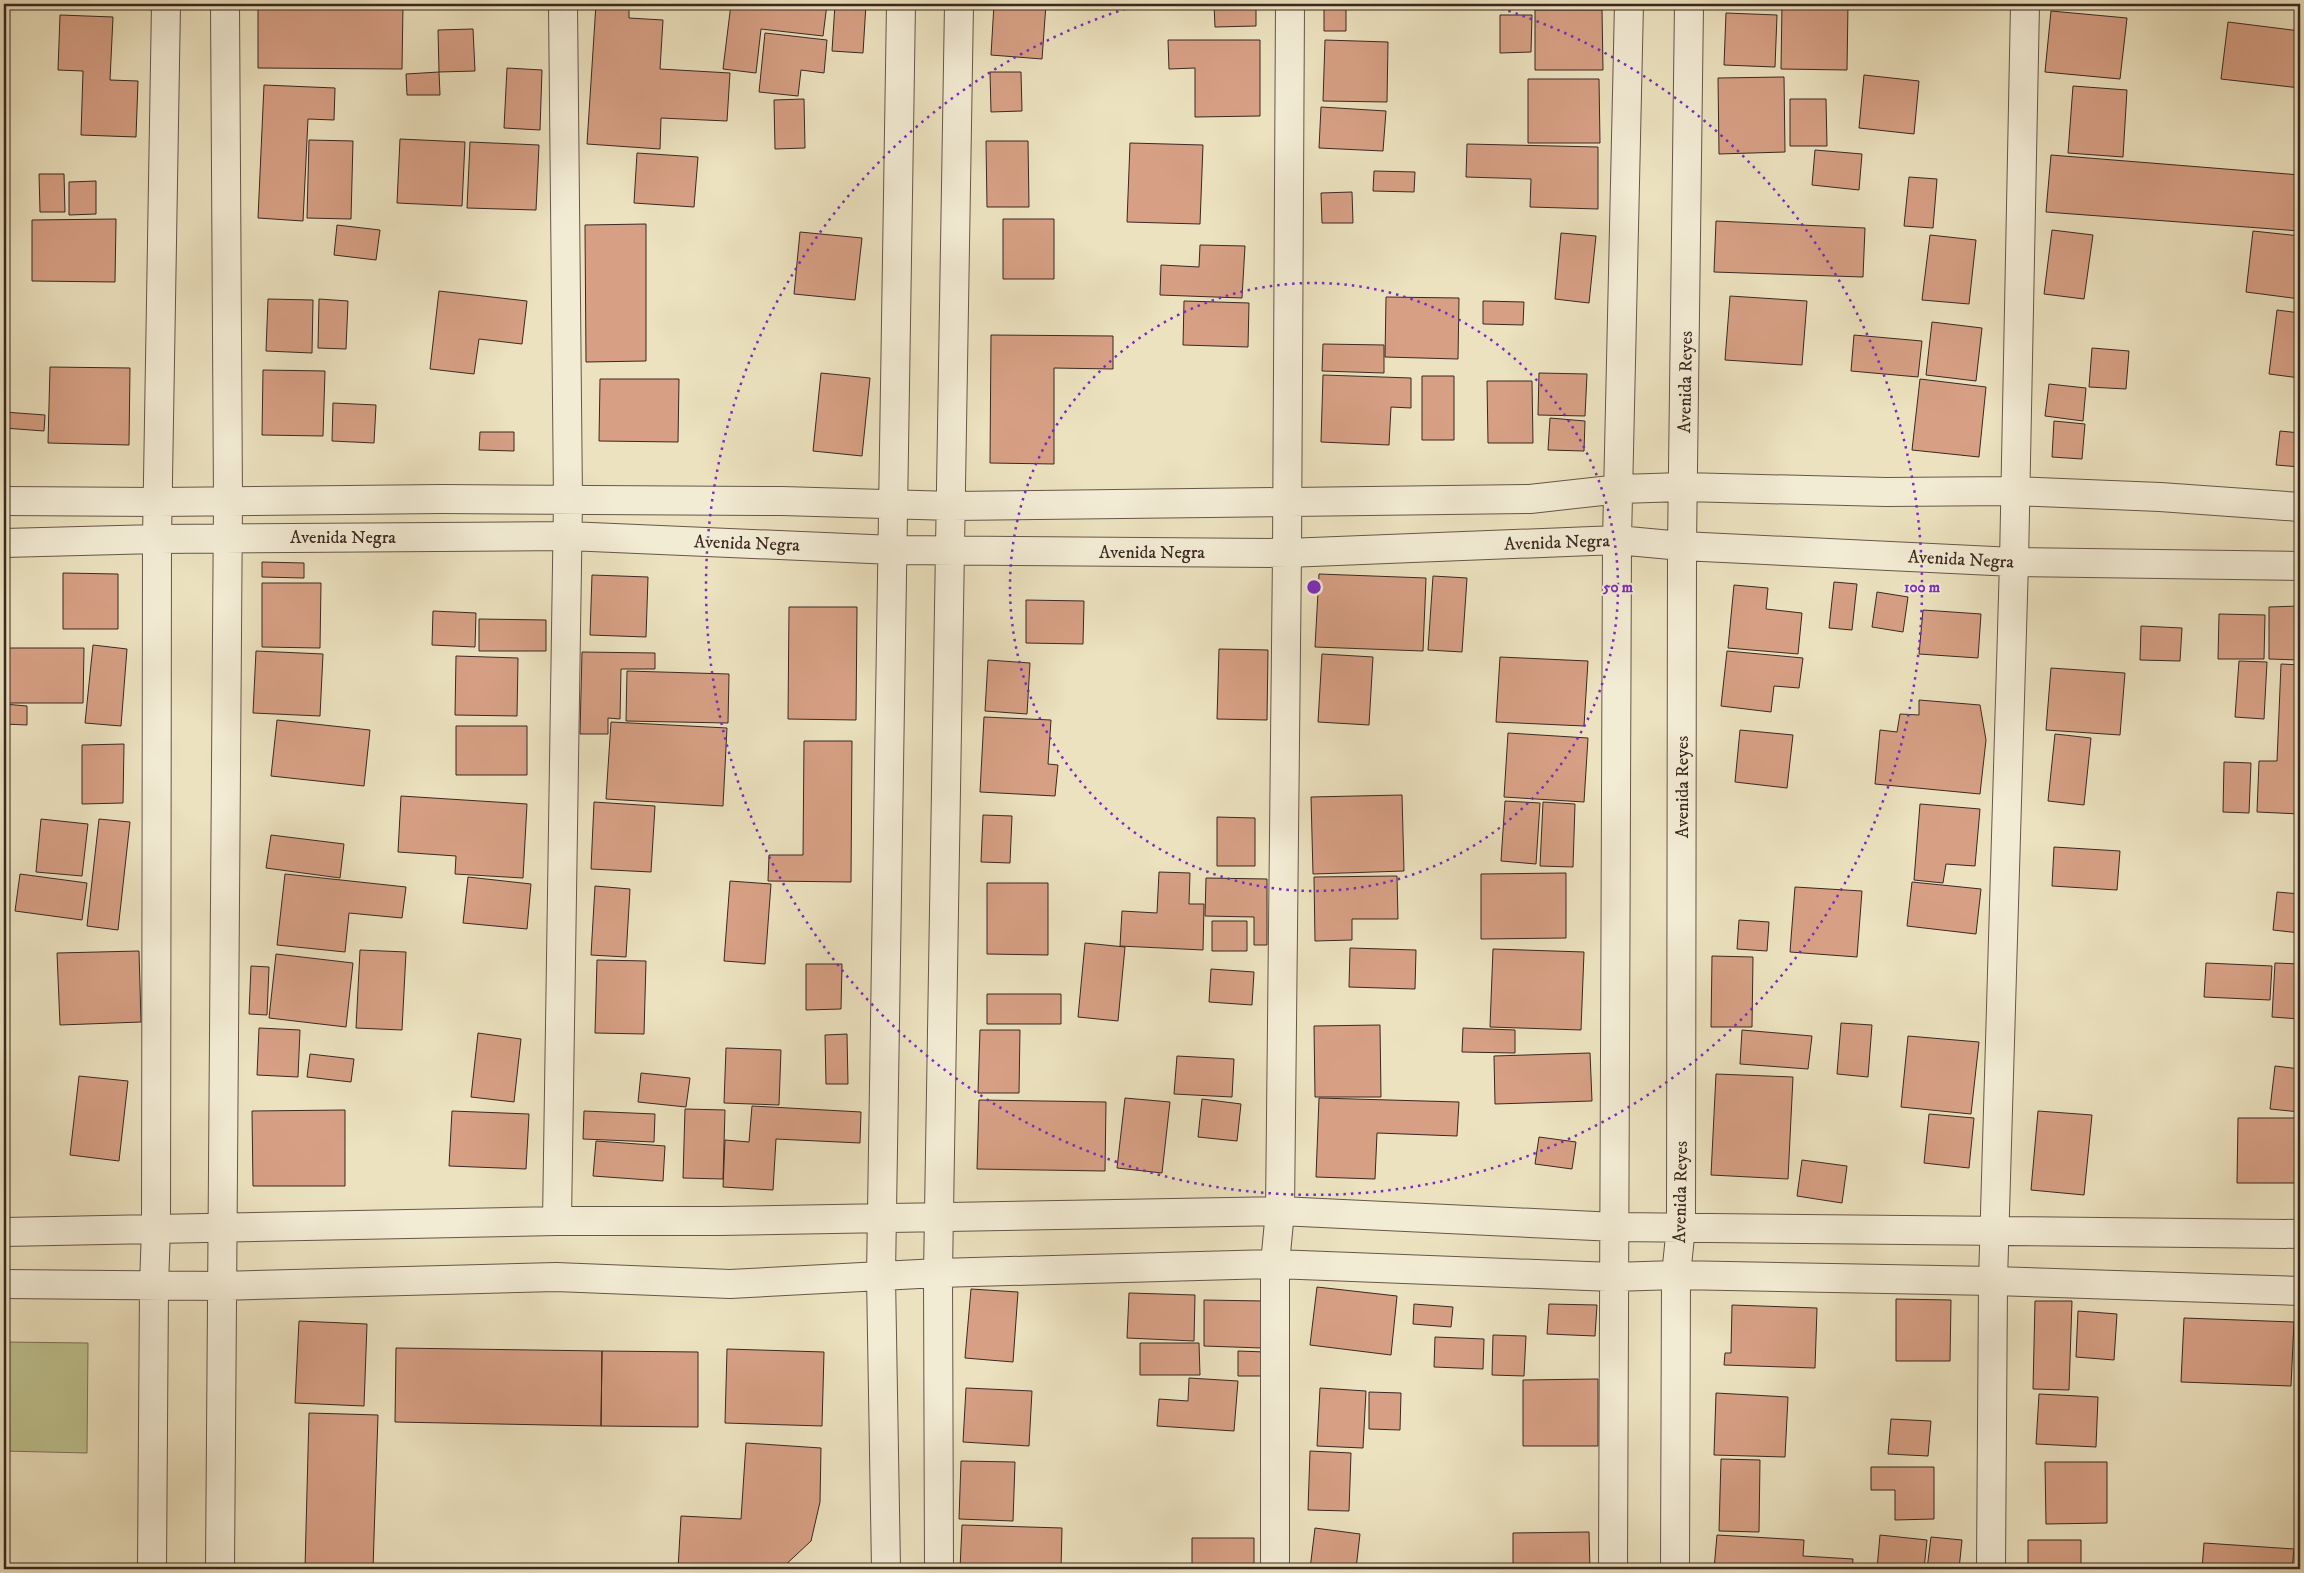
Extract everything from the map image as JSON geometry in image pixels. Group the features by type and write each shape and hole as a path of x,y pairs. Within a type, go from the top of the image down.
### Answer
{"street":[{"path":"152,1569 156,1228 157,539 166,4"},
{"path":"220,1569 220,1286 228,501 225,4"},
{"path":"557,1221 568,536 563,4"},
{"path":"886,1569 881,1276 901,4"},
{"path":"939,1569 938,1273 959,4"},
{"path":"1275,1569 1275,1264 1280,1211 1287,553 1290,4"},
{"path":"1613,1569 1613,1277 1616,1228 1617,540 1620,489 1629,4"},
{"name":"Avenida Reyes","path":"1675,1569 1676,1275 1681,1227 1682,546 1689,4"},
{"path":"1991,1569 1994,1230 2014,562 2024,4"},
{"name":"Avenida Negra","path":"4,501 158,502 441,499 782,501 952,506 1286,504 1530,499 1620,489 1683,487 1886,492 2015,491 2160,497 2300,507"},
{"name":"Avenida Negra","path":"4,542 227,538 568,536 893,550 1287,553 1617,540 1682,546 2014,562 2300,566"},
{"path":"4,1232 222,1226 557,1221 720,1221 1280,1211 1616,1228 1681,1227 2300,1234"},
{"path":"4,1284 220,1286 556,1277 730,1284 938,1273 1275,1264 1613,1277 1676,1275 1993,1281 2300,1291"}],"green space":[{"path":"4,1342 88,1343 87,1453 4,1451"}],"building":[{"path":"258,4 403,4 402,69 258,68"},
{"path":"596,4 629,4 629,18 663,20 660,69 730,73 727,121 661,118 660,149 587,144"},
{"path":"731,4 827,4 823,36 761,29 756,73 723,69"},
{"path":"835,4 866,4 863,53 832,51"},
{"path":"994,4 1046,4 1042,59 991,55"},
{"path":"1214,4 1256,4 1256,26 1215,27"},
{"path":"1324,4 1346,4 1346,31 1324,31"},
{"path":"1782,4 1848,4 1847,70 1781,69"},
{"path":"2048,4 2090,4 2089,8 2048,6"},
{"path":"1535,10 1602,10 1603,70 1535,70"},
{"path":"2051,11 2127,18 2120,79 2045,72"},
{"path":"1726,13 1777,15 1775,67 1724,65"},
{"path":"60,15 113,17 110,80 138,81 136,137 81,135 83,71 58,70"},
{"path":"1500,15 1532,15 1531,52 1500,53"},
{"path":"2228,22 2300,31 2300,88 2221,79"},
{"path":"473,29 475,71 439,72 438,30"},
{"path":"765,33 827,40 824,73 801,70 798,96 759,92"},
{"path":"1168,40 1260,40 1260,116 1195,117 1195,68 1169,69"},
{"path":"1325,40 1388,42 1387,102 1323,101"},
{"path":"4,60 7,60 4,121"},
{"path":"507,68 542,70 540,130 504,128"},
{"path":"439,72 440,95 407,95 406,74"},
{"path":"990,72 1021,72 1022,111 991,112"},
{"path":"1864,75 1919,81 1914,134 1859,128"},
{"path":"1784,77 1785,152 1719,154 1718,78"},
{"path":"1528,79 1599,79 1600,143 1528,143"},
{"path":"264,85 335,88 334,120 308,119 303,221 258,218"},
{"path":"2073,86 2127,90 2123,157 2068,153"},
{"path":"804,99 805,148 775,149 774,100"},
{"path":"1790,99 1826,99 1827,146 1790,146"},
{"path":"1321,107 1386,111 1383,151 1319,148"},
{"path":"400,139 465,142 462,206 397,203"},
{"path":"309,140 353,141 351,219 307,218"},
{"path":"986,141 1028,141 1029,207 987,207"},
{"path":"470,142 539,145 536,210 467,208"},
{"path":"1130,143 1203,145 1200,224 1127,222"},
{"path":"1467,144 1598,147 1598,209 1530,207 1531,179 1466,177"},
{"path":"1815,150 1862,154 1859,190 1812,185"},
{"path":"637,153 698,157 694,207 634,203"},
{"path":"2051,155 2300,175 2300,231 2046,212"},
{"path":"1374,171 1415,172 1414,192 1373,191"},
{"path":"39,174 64,174 65,212 40,212"},
{"path":"1909,177 1937,179 1933,228 1904,226"},
{"path":"96,181 96,214 69,215 69,182"},
{"path":"1352,192 1353,223 1322,223 1321,193"},
{"path":"116,219 115,282 32,281 32,220"},
{"path":"1003,219 1054,219 1054,279 1003,279"},
{"path":"1716,221 1865,228 1863,277 1714,272"},
{"path":"646,224 646,361 586,362 585,225"},
{"path":"337,225 380,230 376,260 334,255"},
{"path":"2052,230 2093,235 2084,299 2044,294"},
{"path":"2253,231 2300,236 2300,299 2246,292"},
{"path":"800,232 862,238 855,300 794,294"},
{"path":"1561,233 1596,236 1589,303 1555,299"},
{"path":"1930,235 1976,240 1969,304 1922,300"},
{"path":"1200,245 1245,246 1242,298 1160,295 1161,265 1199,267"},
{"path":"439,291 527,301 522,344 479,339 474,374 430,369"},
{"path":"1730,296 1807,301 1802,365 1725,360"},
{"path":"1386,297 1459,298 1458,359 1385,357"},
{"path":"268,299 313,300 312,353 266,351"},
{"path":"319,299 348,301 346,349 318,348"},
{"path":"1184,301 1249,303 1248,347 1183,345"},
{"path":"1483,301 1524,302 1523,325 1483,324"},
{"path":"2277,310 2300,313 2300,378 2269,374"},
{"path":"1932,322 1982,328 1976,381 1926,375"},
{"path":"991,335 1113,336 1113,369 1054,368 1054,464 990,463"},
{"path":"1854,335 1922,341 1918,377 1851,371"},
{"path":"1323,344 1384,345 1384,373 1322,371"},
{"path":"2092,348 2129,351 2126,389 2089,387"},
{"path":"50,367 130,368 129,445 48,443"},
{"path":"263,370 325,371 323,436 262,435"},
{"path":"821,373 870,378 862,456 813,451"},
{"path":"1539,373 1587,374 1585,416 1538,415"},
{"path":"1323,375 1411,378 1411,408 1391,407 1389,445 1321,442"},
{"path":"1422,376 1454,376 1454,440 1422,440"},
{"path":"600,379 679,379 678,442 599,441"},
{"path":"1920,379 1986,387 1979,457 1912,450"},
{"path":"1487,381 1532,381 1533,443 1488,443"},
{"path":"2049,384 2086,388 2083,421 2045,416"},
{"path":"333,403 376,405 374,443 332,441"},
{"path":"4,412 45,415 44,431 4,428"},
{"path":"1550,418 1585,421 1584,451 1548,450"},
{"path":"2054,421 2085,424 2082,459 2052,457"},
{"path":"2280,431 2300,433 2300,467 2276,465"},
{"path":"480,432 514,432 514,451 479,450"},
{"path":"262,562 304,563 304,578 262,577"},
{"path":"63,573 118,574 118,629 63,629"},
{"path":"1319,574 1426,578 1423,651 1315,647"},
{"path":"592,575 648,577 646,637 590,635"},
{"path":"1433,576 1467,578 1462,652 1428,650"},
{"path":"1834,582 1857,584 1852,630 1829,628"},
{"path":"262,583 321,583 320,648 262,647"},
{"path":"1734,585 1768,588 1766,609 1802,613 1798,654 1728,648"},
{"path":"1877,592 1908,597 1903,632 1872,627"},
{"path":"1026,600 1084,601 1083,644 1026,643"},
{"path":"2300,606 2300,660 2269,659 2269,607"},
{"path":"789,607 857,607 856,720 788,719"},
{"path":"1923,610 1981,614 1978,658 1919,654"},
{"path":"433,611 476,613 475,647 432,645"},
{"path":"2219,614 2265,615 2264,659 2218,659"},
{"path":"479,619 546,620 546,651 479,651"},
{"path":"2141,626 2182,628 2180,661 2140,660"},
{"path":"93,645 127,649 121,726 85,723"},
{"path":"4,648 84,648 83,703 4,703"},
{"path":"1219,649 1268,650 1267,720 1217,719"},
{"path":"256,651 323,654 320,716 253,713"},
{"path":"1727,651 1803,658 1799,688 1774,686 1771,712 1721,706"},
{"path":"582,652 655,653 655,669 621,669 620,719 608,718 608,734 580,734"},
{"path":"1322,654 1373,657 1369,725 1318,722"},
{"path":"456,656 518,658 517,716 455,715"},
{"path":"1500,657 1588,661 1584,726 1496,722"},
{"path":"988,660 1030,663 1027,714 985,711"},
{"path":"2239,661 2267,662 2264,719 2235,717"},
{"path":"2281,664 2300,665 2300,814 2257,812 2259,761 2277,761"},
{"path":"2051,668 2125,673 2120,735 2046,730"},
{"path":"627,671 729,674 728,723 626,721"},
{"path":"1919,700 1980,705 1986,740 1980,794 1875,784 1880,730 1897,732 1900,714 1919,715"},
{"path":"4,704 27,706 27,725 4,724"},
{"path":"984,717 1051,720 1048,764 1058,765 1055,796 980,792"},
{"path":"277,720 370,730 364,786 271,776"},
{"path":"611,722 727,728 723,806 606,799"},
{"path":"456,726 527,726 527,775 456,775"},
{"path":"1740,730 1793,735 1787,788 1735,782"},
{"path":"1508,733 1588,738 1584,802 1504,797"},
{"path":"2055,734 2091,738 2084,805 2048,801"},
{"path":"804,741 852,741 851,882 768,881 769,855 803,855"},
{"path":"124,744 123,803 82,804 82,745"},
{"path":"2224,762 2251,763 2249,813 2223,812"},
{"path":"1402,795 1404,871 1313,874 1311,797"},
{"path":"401,796 527,804 523,878 455,874 456,856 398,852"},
{"path":"1505,801 1540,803 1536,864 1501,861"},
{"path":"594,802 655,806 651,872 591,869"},
{"path":"1543,802 1575,804 1573,867 1540,866"},
{"path":"1920,804 1980,809 1975,866 1946,864 1943,883 1914,880"},
{"path":"983,815 1012,816 1010,863 981,862"},
{"path":"1217,817 1255,818 1255,866 1217,866"},
{"path":"41,819 88,824 82,876 36,872"},
{"path":"99,819 130,822 118,930 87,926"},
{"path":"271,835 344,844 340,878 266,868"},
{"path":"2054,847 2120,851 2117,890 2052,886"},
{"path":"1159,872 1190,873 1189,904 1204,904 1203,950 1120,946 1122,911 1157,913"},
{"path":"4,873 5,873 4,939"},
{"path":"1566,873 1566,938 1481,939 1481,874"},
{"path":"20,874 87,883 82,920 15,911"},
{"path":"285,874 406,887 402,918 349,913 345,952 277,945"},
{"path":"1397,876 1398,919 1352,919 1352,940 1315,941 1314,877"},
{"path":"468,877 531,884 527,929 463,923"},
{"path":"1206,878 1267,879 1267,945 1254,945 1254,917 1205,916"},
{"path":"730,881 771,884 765,964 724,961"},
{"path":"1912,882 1981,889 1976,934 1907,926"},
{"path":"987,883 1048,883 1048,955 987,954"},
{"path":"595,886 630,889 626,957 591,955"},
{"path":"1795,887 1862,891 1857,957 1790,952"},
{"path":"2277,892 2300,894 2300,933 2273,930"},
{"path":"1739,920 1769,922 1767,951 1737,949"},
{"path":"1212,921 1247,921 1247,951 1212,951"},
{"path":"1085,943 1125,947 1118,1021 1078,1017"},
{"path":"1350,948 1416,950 1415,989 1349,987"},
{"path":"1493,949 1584,952 1581,1030 1490,1027"},
{"path":"360,950 406,952 402,1030 356,1028"},
{"path":"139,951 141,1022 60,1025 57,953"},
{"path":"276,954 353,963 346,1027 269,1018"},
{"path":"1712,956 1753,957 1752,1027 1711,1027"},
{"path":"597,960 646,961 644,1034 595,1033"},
{"path":"2206,963 2272,966 2270,1000 2204,997"},
{"path":"2275,963 2300,964 2300,1019 2272,1017"},
{"path":"806,964 842,964 841,1009 806,1010"},
{"path":"251,966 269,967 267,1015 249,1014"},
{"path":"1211,969 1254,972 1252,1005 1209,1002"},
{"path":"987,994 1061,994 1061,1024 987,1024"},
{"path":"1841,1023 1872,1025 1868,1077 1837,1074"},
{"path":"1380,1025 1381,1097 1315,1097 1314,1026"},
{"path":"259,1028 300,1030 298,1077 257,1075"},
{"path":"1463,1028 1515,1030 1515,1053 1462,1052"},
{"path":"980,1030 1020,1030 1019,1093 978,1093"},
{"path":"1742,1030 1812,1036 1808,1069 1740,1064"},
{"path":"478,1033 521,1039 514,1102 471,1097"},
{"path":"847,1034 848,1084 826,1084 825,1035"},
{"path":"1908,1036 1979,1042 1971,1114 1901,1107"},
{"path":"726,1048 781,1050 779,1105 724,1103"},
{"path":"1590,1053 1592,1101 1495,1104 1494,1056"},
{"path":"310,1054 354,1059 351,1082 307,1077"},
{"path":"1177,1056 1234,1059 1232,1097 1174,1094"},
{"path":"2275,1066 2300,1069 2300,1112 2270,1109"},
{"path":"641,1073 690,1078 686,1107 638,1102"},
{"path":"1716,1074 1793,1077 1788,1179 1711,1175"},
{"path":"79,1076 128,1081 119,1161 70,1155"},
{"path":"1125,1098 1170,1102 1162,1173 1117,1168"},
{"path":"1319,1098 1459,1102 1457,1136 1377,1133 1375,1179 1316,1177"},
{"path":"1202,1099 1241,1104 1237,1141 1198,1137"},
{"path":"979,1100 1106,1102 1105,1171 977,1169"},
{"path":"752,1106 861,1112 860,1143 776,1139 773,1190 723,1187 725,1140 749,1142"},
{"path":"685,1109 725,1110 723,1179 683,1178"},
{"path":"345,1110 345,1186 253,1186 252,1111"},
{"path":"452,1111 529,1114 526,1169 449,1166"},
{"path":"584,1111 655,1114 654,1142 583,1139"},
{"path":"2038,1111 2092,1115 2084,1195 2031,1190"},
{"path":"1929,1114 1974,1118 1969,1168 1924,1163"},
{"path":"2238,1118 2300,1118 2300,1183 2237,1183"},
{"path":"1539,1137 1576,1142 1572,1169 1535,1164"},
{"path":"596,1141 665,1146 663,1181 593,1176"},
{"path":"1802,1160 1847,1166 1842,1203 1797,1196"},
{"path":"1317,1287 1397,1296 1391,1355 1310,1345"},
{"path":"971,1289 1018,1292 1013,1362 965,1358"},
{"path":"1129,1293 1195,1295 1194,1341 1127,1338"},
{"path":"1896,1299 1951,1300 1950,1361 1896,1361"},
{"path":"1204,1300 1263,1301 1262,1348 1204,1346"},
{"path":"2035,1301 2072,1301 2069,1390 2033,1389"},
{"path":"1414,1304 1453,1307 1451,1327 1413,1324"},
{"path":"1549,1304 1597,1305 1595,1336 1547,1334"},
{"path":"1732,1305 1817,1308 1815,1368 1724,1365 1725,1353 1731,1353"},
{"path":"2078,1311 2117,1314 2114,1360 2076,1357"},
{"path":"2184,1318 2294,1322 2291,1386 2181,1382"},
{"path":"299,1321 367,1324 364,1406 295,1403"},
{"path":"1493,1335 1526,1336 1524,1376 1492,1375"},
{"path":"1435,1337 1484,1339 1483,1369 1434,1367"},
{"path":"1140,1343 1199,1343 1200,1375 1140,1375"},
{"path":"396,1348 602,1351 601,1426 395,1422"},
{"path":"727,1349 824,1352 822,1426 725,1423"},
{"path":"602,1351 698,1352 698,1427 601,1426"},
{"path":"1238,1351 1266,1352 1266,1376 1238,1376"},
{"path":"1189,1378 1238,1381 1234,1431 1157,1426 1159,1399 1188,1401"},
{"path":"1598,1379 1598,1446 1523,1446 1523,1380"},
{"path":"966,1388 1032,1391 1029,1446 963,1442"},
{"path":"1320,1388 1366,1391 1363,1448 1317,1446"},
{"path":"1369,1392 1401,1393 1400,1430 1369,1429"},
{"path":"1716,1393 1788,1397 1785,1457 1714,1455"},
{"path":"2039,1394 2098,1397 2096,1447 2036,1444"},
{"path":"309,1413 378,1415 373,1569 305,1569"},
{"path":"1891,1419 1931,1421 1928,1456 1888,1454"},
{"path":"746,1443 821,1448 820,1502 811,1541 781,1569 678,1569 681,1516 741,1519"},
{"path":"1310,1451 1351,1453 1349,1511 1308,1510"},
{"path":"1721,1459 1760,1460 1759,1532 1719,1531"},
{"path":"961,1461 1015,1462 1013,1521 959,1519"},
{"path":"2045,1462 2107,1462 2107,1523 2046,1524"},
{"path":"1871,1467 1934,1467 1934,1519 1895,1520 1895,1490 1871,1490"},
{"path":"962,1525 1062,1528 1061,1569 960,1569"},
{"path":"1315,1528 1360,1534 1356,1569 1310,1569"},
{"path":"1589,1532 1590,1569 1513,1569 1513,1533"},
{"path":"1717,1535 1804,1540 1803,1556 1853,1559 1852,1569 1714,1569"},
{"path":"1880,1535 1927,1540 1924,1569 1877,1569"},
{"path":"1931,1537 1962,1540 1959,1569 1927,1569"},
{"path":"1192,1538 1254,1538 1254,1569 1192,1569"},
{"path":"2028,1540 2081,1540 2081,1569 2028,1569"},
{"path":"2204,1543 2294,1549 2292,1569 2202,1569"},
{"path":"800,1564 843,1564 843,1569 800,1569"}]}
